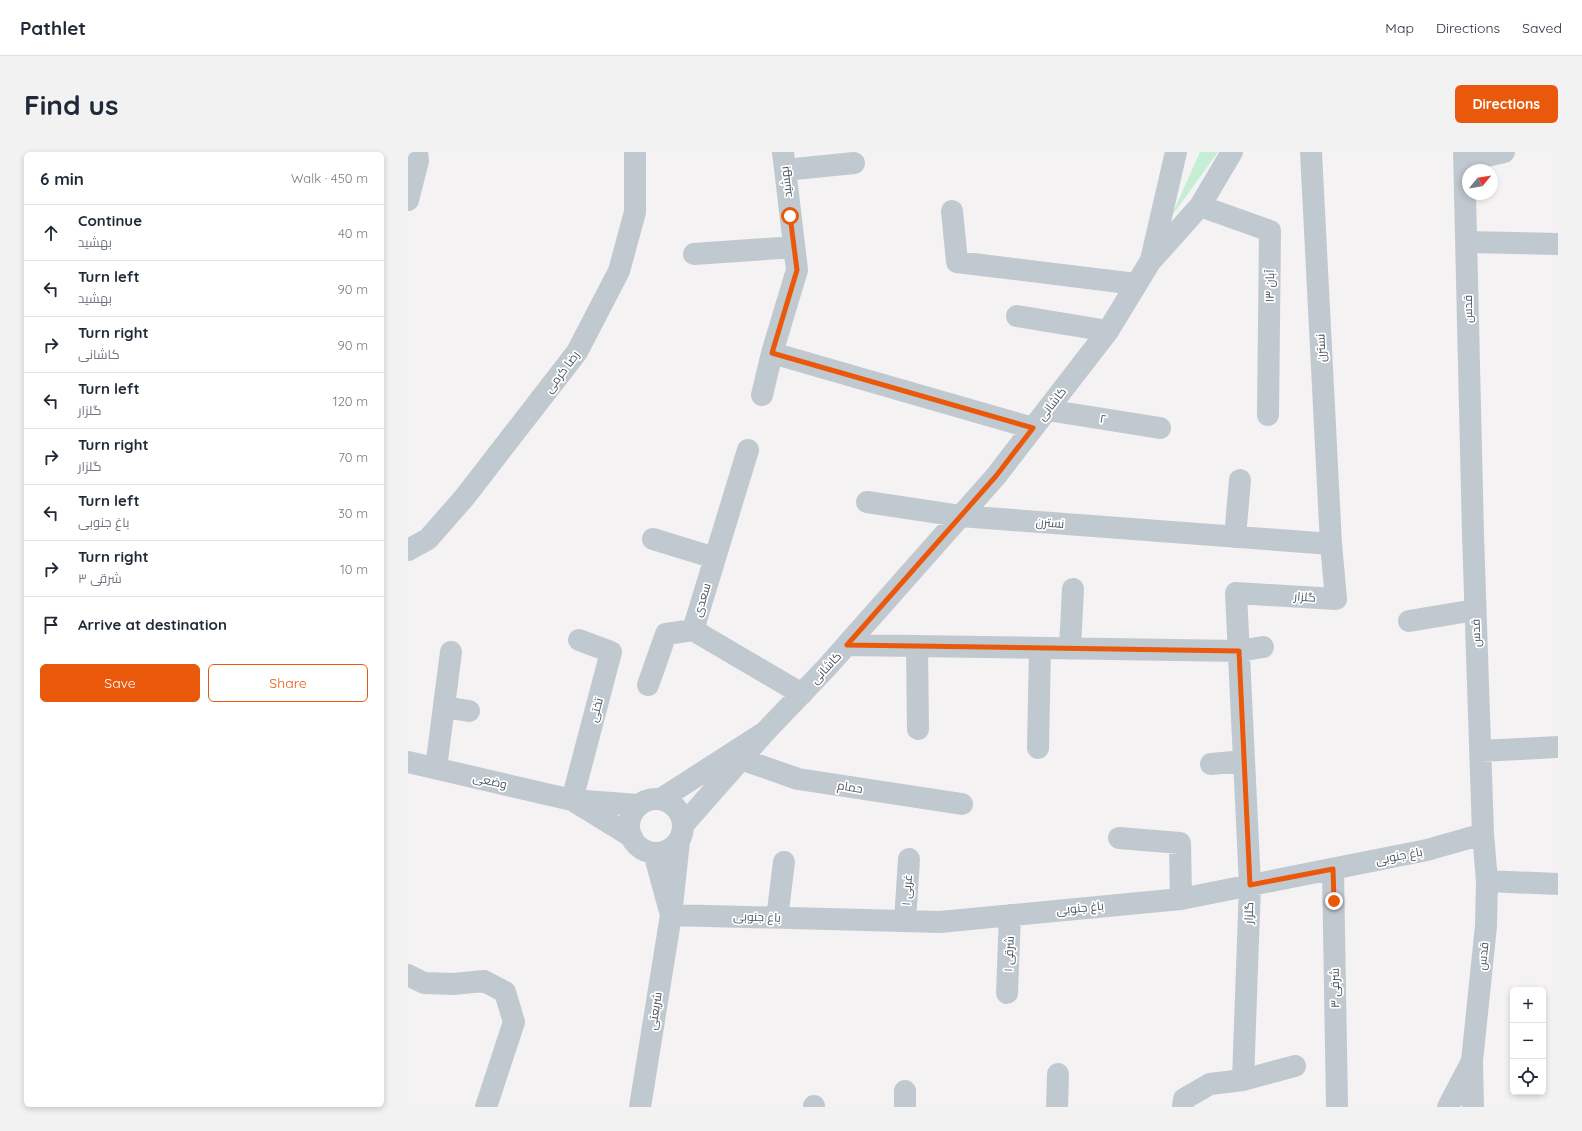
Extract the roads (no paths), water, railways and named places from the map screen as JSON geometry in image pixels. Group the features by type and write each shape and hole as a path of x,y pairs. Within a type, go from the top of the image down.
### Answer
{"street":[{"path":"408,200 418,161 417,152"},
{"name":"رضا کرمی","path":"408,550 428,539 464,498 577,352 620,271 634,212 635,152"},
{"path":"1150,262 1175,152"},
{"path":"1150,262 1200,206 1232,152"},
{"name":"نسترن","path":"1310,152 1331,544 1336,600"},
{"path":"1464,157 1504,152"},
{"name":"قدس","path":"1448,1107 1472,1061 1486,926 1487,880 1483,834 1475,610 1464,157"},
{"path":"784,161 854,164"},
{"name":"بهشید","path":"762,395 772,353 797,270 784,161"},
{"name":"۱۳ آبان","path":"1200,206 1270,231 1268,416"},
{"path":"952,211 957,262 1136,284"},
{"path":"1467,242 1558,244"},
{"path":"694,254 794,247"},
{"name":"کاشانی","path":"765,732 847,645 996,476 1108,331 1150,262"},
{"path":"1017,316 1108,331"},
{"path":"772,353 1033,428"},
{"name":"۲","path":"1046,410 1160,428"},
{"name":"سعدی","path":"748,450 693,630 802,694"},
{"path":"1235,537 1240,480"},
{"name":"نسترن","path":"868,502 960,516 1331,544"},
{"path":"653,539 715,558"},
{"path":"1070,649 1073,589"},
{"name":"گلزار","path":"1243,1080 1250,885 1236,593 1336,600"},
{"path":"1409,621 1475,610"},
{"path":"648,685 666,634 693,630"},
{"name":"تختی","path":"572,800 611,652 579,640"},
{"path":"847,645 1239,651 1263,647"},
{"path":"917,646 918,729"},
{"path":"1038,748 1040,648"},
{"path":"436,768 451,652"},
{"path":"444,707 469,711"},
{"path":"681,833 681,814 676,807 662,799 653,798 638,806 633,812 630,820 632,837 637,845 654,853 663,852 672,848 681,833 765,732"},
{"path":"662,799 765,732"},
{"path":"1480,751 1558,747"},
{"name":"حمام","path":"741,759 798,779 962,804"},
{"name":"وضعی","path":"408,762 572,800"},
{"path":"1210,764 1244,762"},
{"path":"572,800 638,806"},
{"path":"572,800 632,837"},
{"name":"شریعتی","path":"640,1107 670,915 681,833"},
{"name":"باغ جنوبی","path":"670,915 940,922 1181,899 1427,850 1483,834"},
{"path":"1119,838 1180,843 1181,899"},
{"path":"654,853 670,915"},
{"name":"۱ غربی","path":"905,921 909,859"},
{"path":"777,918 784,862"},
{"name":"۳ شرقی","path":"1333,869 1337,1107"},
{"path":"1487,880 1558,884"},
{"name":"۱ شرقی","path":"1007,993 1010,915"},
{"path":"408,975 424,983 453,984 484,980 505,992 514,1022 486,1107"},
{"path":"1472,1061 1473,1107"},
{"path":"1183,1107 1184,1099 1210,1084 1243,1080 1295,1066"},
{"path":"1057,1107 1058,1074"}]}
